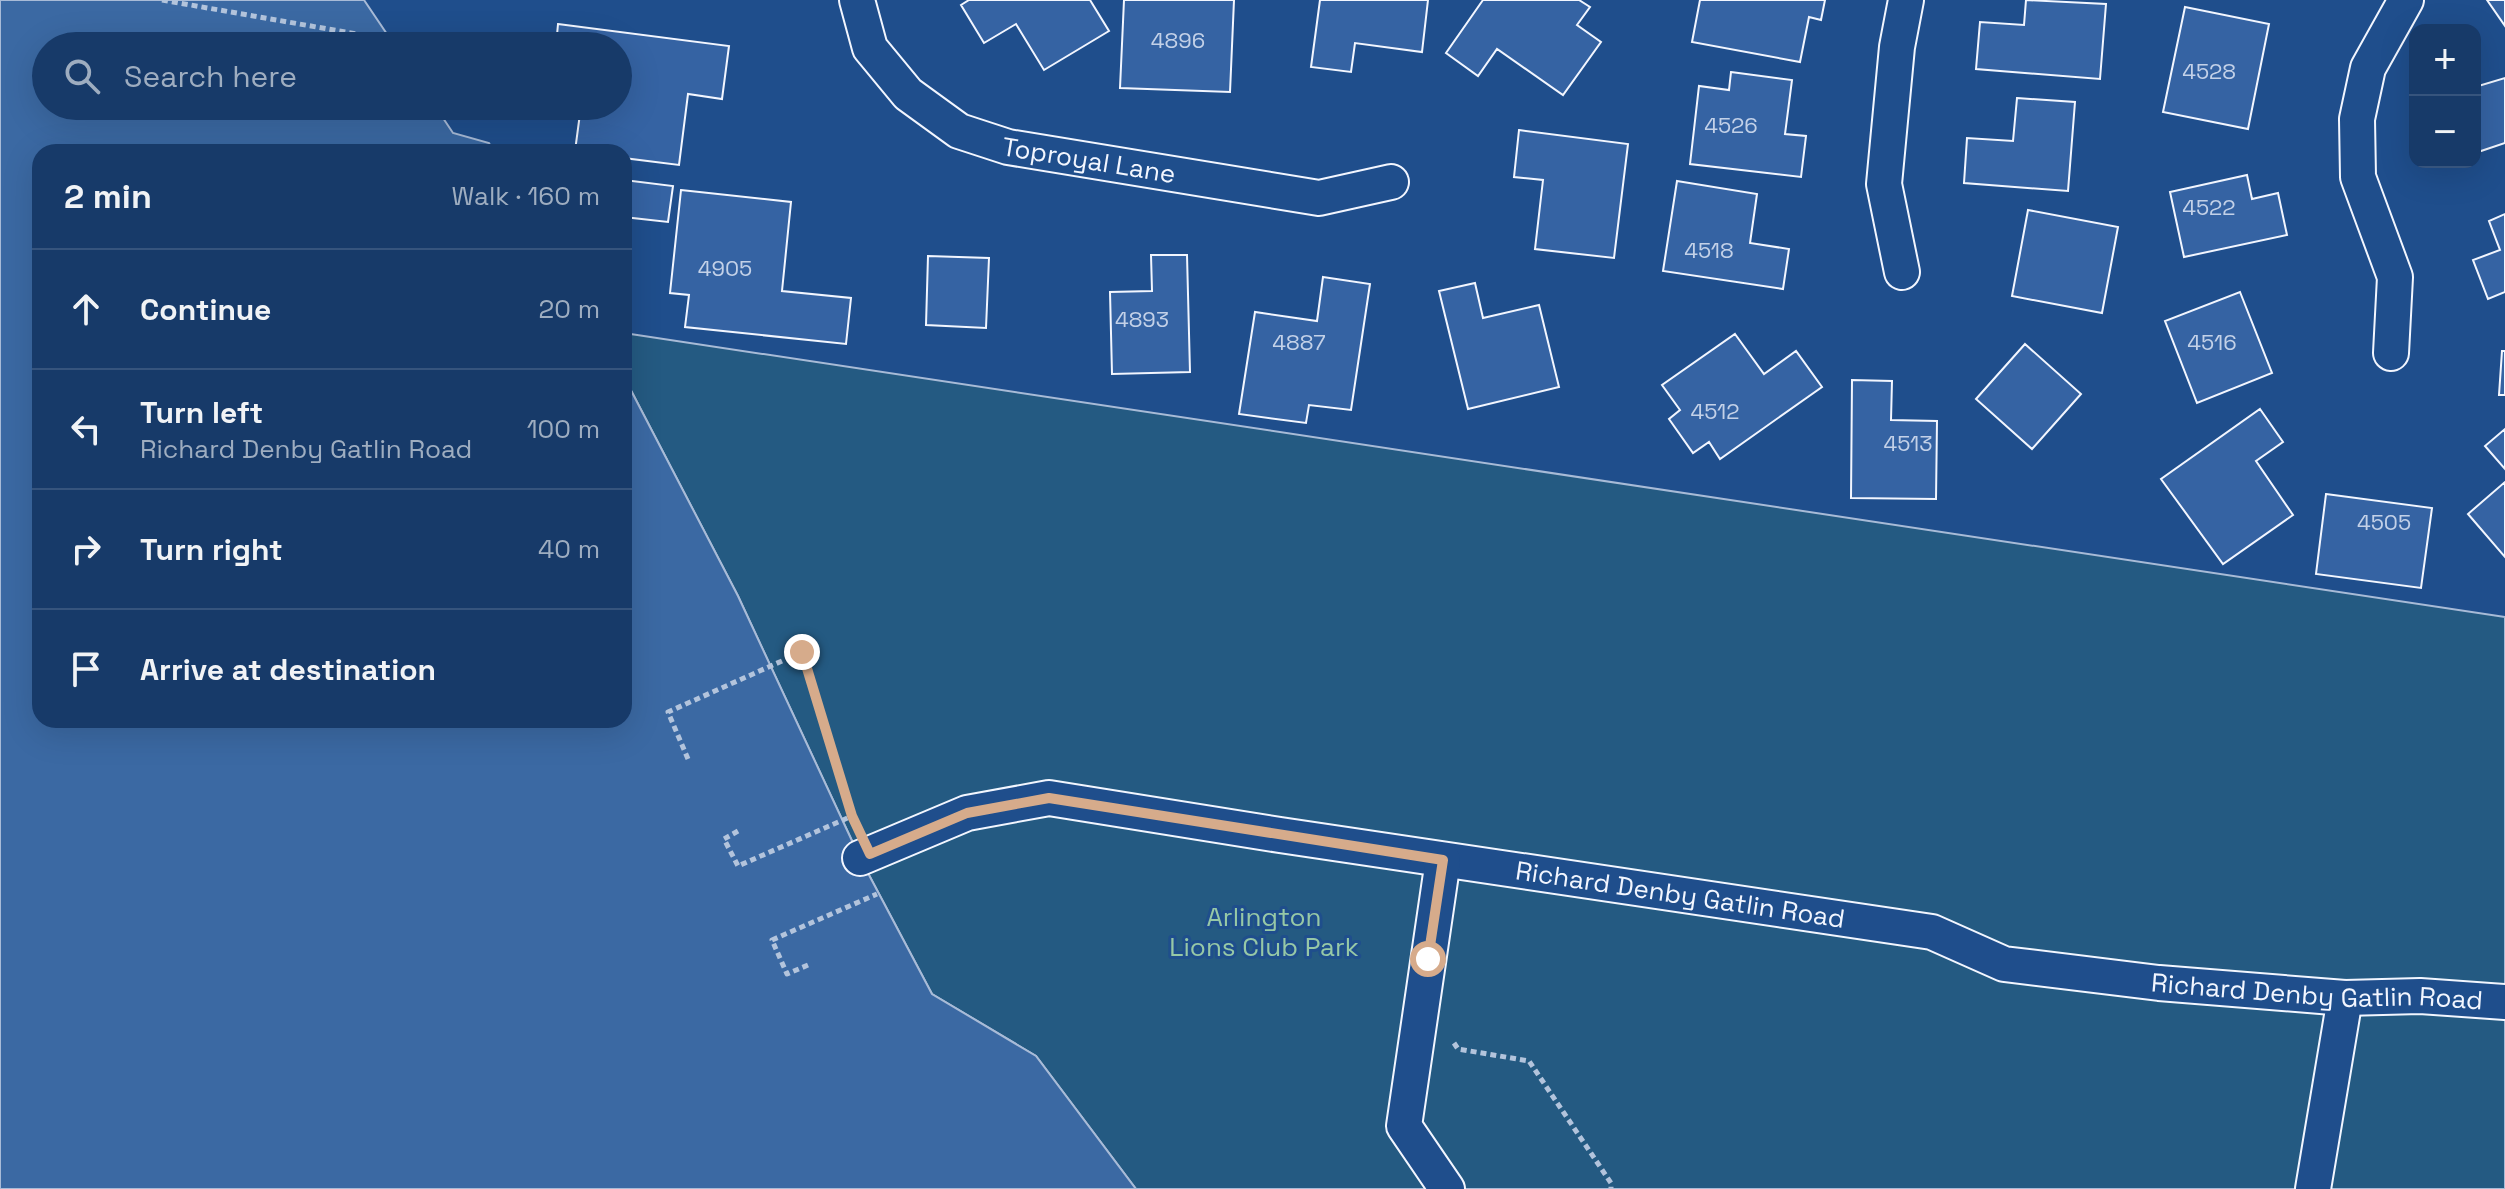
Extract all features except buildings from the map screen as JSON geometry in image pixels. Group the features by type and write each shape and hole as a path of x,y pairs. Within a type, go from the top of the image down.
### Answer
{"street":[{"name":"Toproyal Lane","path":"857,0 870,48 908,94 959,131 1008,147 1319,198 1391,182"},
{"path":"1902,272 1884,184 1897,47 1906,0"},
{"path":"2391,353 2395,277 2358,177 2357,119 2368,68 2406,0"},
{"name":"Richard Denby Gatlin Road","path":"865,856 967,813 1049,798 1932,932 2004,964 2159,983 2345,998 2420,996 2505,1002"},
{"path":"1443,860 1404,1126 1447,1189"},
{"path":"2313,1189 2345,998"}],"path":[{"path":"162,0 345,32"},
{"path":"688,759 668,712 802,652 865,856 887,889 772,940 787,974 808,965"},
{"path":"738,831 724,839 738,866 852,816"},
{"path":"1452,1041 1458,1049 1529,1061 1611,1183 1611,1189"}],"green space":[{"name":"Arlington Lions Club Park","path":"632,334 2505,617 2505,1189 1136,1189 1036,1056 932,994 860,858 738,596 632,392"}],"shaded area":[{"path":"0,0 364,0 386,32 32,32 32,120 444,120 453,133 490,144 32,144 32,728 632,728 632,392 738,596 860,858 932,994 1036,1056 1136,1189 0,1189"}],"route":[{"path":"802,652 852,816 870,854 967,813 1049,798 1443,860 1428,959"}]}
